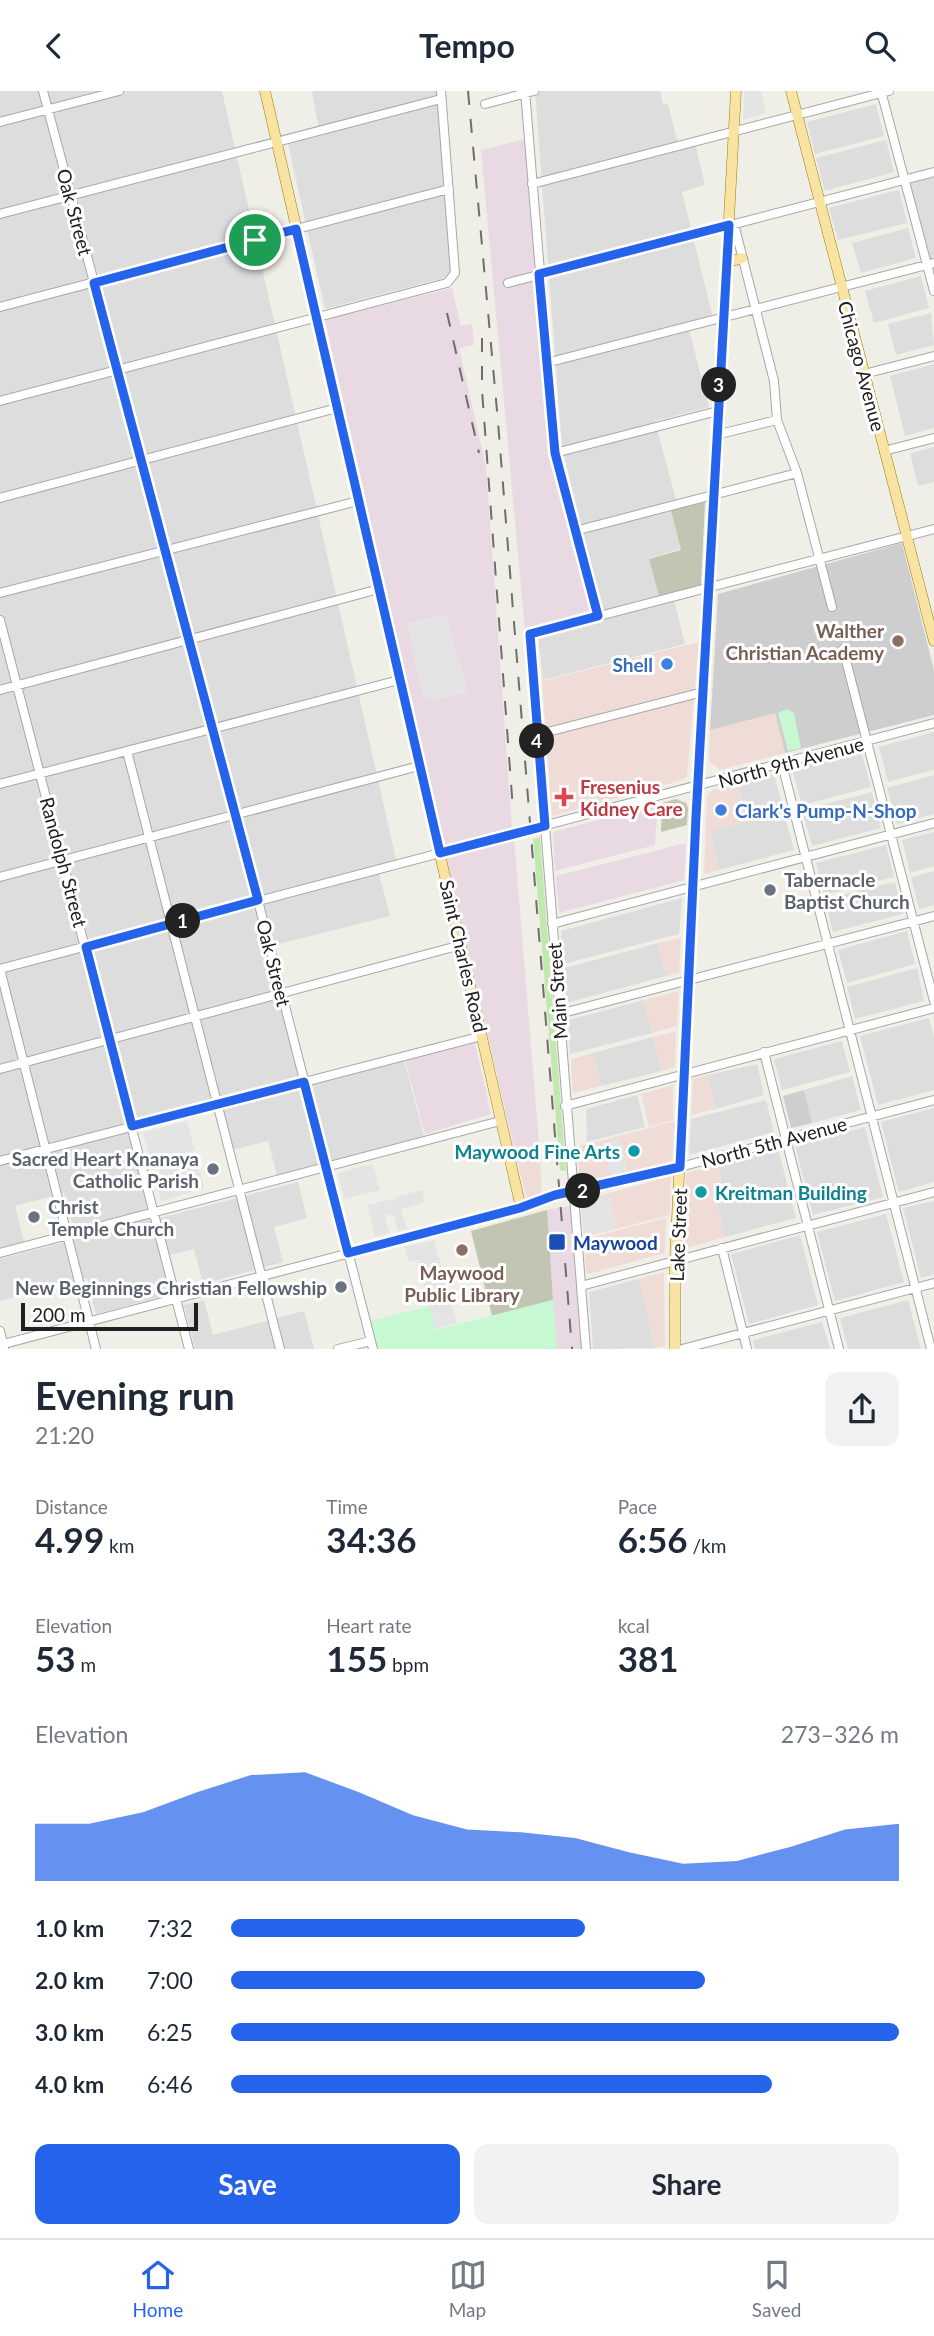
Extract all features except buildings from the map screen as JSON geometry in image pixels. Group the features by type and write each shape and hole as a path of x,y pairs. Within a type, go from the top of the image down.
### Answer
{"main road":[{"name":"Saint Charles Road","path":"265,91 520,1208"},
{"name":"Lake Street","path":"675,1349 675,1260 692,887 726,263 732,224 736,91"},
{"name":"Chicago Avenue","path":"791,91 934,641"},
{"path":"726,263 742,258"},
{"name":"North 5th Avenue","path":"520,1208 556,1199 568,1199 574,1193 680,1167"}],"street":[{"name":"Oak Street","path":"43,91 236,815 372,1345"},
{"path":"0,122 119,91"},
{"path":"485,104 528,92 532,184 555,453 598,616 934,529"},
{"path":"532,184 884,92 905,180 931,264 934,291"},
{"path":"0,214 276,142 441,95 456,273 453,279 447,283 0,401"},
{"path":"508,283 934,172"},
{"path":"0,307 449,189"},
{"path":"732,224 774,381 777,420 797,473 832,607"},
{"path":"546,363 931,264"},
{"path":"864,374 934,356"},
{"path":"0,498 337,408"},
{"path":"555,453 718,411"},
{"path":"716,435 777,420"},
{"path":"884,451 934,438"},
{"path":"575,531 797,473"},
{"path":"0,593 358,501"},
{"path":"0,690 379,589"},
{"name":"Main Street","path":"586,1349 530,634 598,616"},
{"name":"Randolph Street","path":"0,620 189,1349"},
{"path":"843,649 934,1001"},
{"path":"0,784 400,680"},
{"path":"536,735 703,692"},
{"name":"North 9th Avenue","path":"0,969 934,723"},
{"path":"127,751 280,1349"},
{"path":"782,764 931,1349"},
{"path":"0,877 419,767"},
{"path":"552,924 934,823"},
{"path":"559,1014 934,916"},
{"path":"0,1069 461,946"},
{"path":"0,969 96,1349"},
{"path":"565,1106 934,1008"},
{"path":"0,1161 482,1036"},
{"path":"764,1052 839,1349"},
{"name":"North 5th Avenue","path":"680,1167 934,1100"},
{"path":"0,1253 500,1121"},
{"path":"581,1286 934,1192"},
{"path":"0,1331 3,1346 520,1208"},
{"path":"722,1248 747,1349"},
{"path":"682,1349 934,1283"},
{"path":"338,1349 372,1345"}],"shaded area":[{"path":"0,91 222,91 398,868 379,874 390,916 271,946 307,1086 404,1060 424,1136 277,1175 268,1141 232,1150 220,1105 136,1128 160,1218 298,1182 307,1218 274,1227 283,1262 203,1284 194,1249 170,1255 179,1292 96,1314 87,1278 0,1301 0,1259 77,1239 64,1193 15,1206 24,1242 0,1248"},
{"path":"312,91 437,91 451,276 325,309 288,144 320,135"},
{"path":"535,91 660,91 663,104 668,104 679,147 695,143 705,185 682,192 713,318 688,325 709,407 655,421 676,500 669,502 681,549 649,558 661,603 674,600 685,644 543,680 538,636 603,619 562,447"},
{"path":"744,91 761,91 766,113 743,120"},
{"path":"876,104 884,136 815,154 807,122"},
{"path":"525,139 550,446 594,614 525,631 481,150"},
{"path":"886,140 894,172 825,191 816,158"},
{"path":"934,174 934,277 909,180"},
{"path":"899,190 907,223 838,240 829,208"},
{"path":"908,228 916,258 861,273 852,243"},
{"path":"921,276 929,308 874,323 865,291"},
{"path":"452,288 461,326 472,324 474,345 459,348 486,467 512,828 444,845 325,320"},
{"path":"931,313 934,345 896,355 888,324"},
{"path":"934,364 934,428 905,436 890,376"},
{"path":"934,447 934,482 918,486 910,453"},
{"path":"705,502 701,585 659,596 649,559 681,550 671,510"},
{"path":"902,543 934,670 934,715 785,753 775,713 710,730 718,594"},
{"path":"446,614 468,692 431,701 430,697 424,698 406,623"},
{"path":"699,642 687,776 682,780 552,816 542,681"},
{"path":"775,713 785,753 720,770 709,761 710,730"},
{"path":"934,732 934,770 888,782 879,747"},
{"path":"861,751 871,787 802,805 792,769"},
{"path":"774,774 794,850 719,870 710,831 746,821 738,783"},
{"path":"934,775 934,814 897,824 887,788"},
{"path":"738,783 746,821 710,831 719,870 704,874 707,795 713,790"},
{"path":"872,792 881,828 812,846 802,810"},
{"path":"676,799 686,803 687,825 661,832 662,803"},
{"path":"658,804 655,845 555,871 553,832"},
{"path":"934,832 934,866 910,873 902,840"},
{"path":"514,838 540,1155 517,1161 446,856"},
{"path":"686,843 684,880 559,913 556,876"},
{"path":"886,845 894,877 824,895 816,863"},
{"path":"934,871 934,905 919,909 911,877"},
{"path":"895,882 903,914 833,932 825,899"},
{"path":"682,898 679,934 563,964 561,931"},
{"path":"907,931 915,964 847,983 838,950"},
{"path":"681,938 679,973 666,976 658,943"},
{"path":"658,943 666,976 566,1003 565,968"},
{"path":"917,968 924,1001 855,1019 847,987"},
{"path":"679,991 677,1026 652,1033 644,1000"},
{"path":"644,1000 652,1033 570,1054 568,1020"},
{"path":"929,1018 934,1037 934,1090 878,1105 860,1036"},
{"path":"676,1031 675,1067 662,1071 653,1037"},
{"path":"653,1037 662,1071 601,1086 593,1053"},
{"path":"842,1041 850,1072 782,1090 774,1059"},
{"path":"475,1043 491,1114 425,1134 405,1060"},
{"path":"593,1053 601,1086 573,1093 571,1059"},
{"path":"757,1064 764,1095 716,1109 708,1075"},
{"path":"708,1075 716,1109 691,1115 693,1079"},
{"path":"852,1076 861,1110 812,1123 804,1090"},
{"path":"673,1085 673,1120 649,1127 641,1094"},
{"path":"804,1090 812,1123 791,1128 783,1096"},
{"path":"637,1095 645,1127 587,1142 586,1109"},
{"path":"766,1100 774,1132 689,1155 691,1119"},
{"path":"934,1108 934,1182 899,1192 881,1122"},
{"path":"187,1121 195,1150 185,1153 188,1162 197,1160 204,1188 161,1201 154,1173 160,1172 159,1165 152,1167 143,1132"},
{"path":"675,1121 672,1161 580,1183 577,1147"},
{"path":"865,1127 883,1197 813,1215 795,1145"},
{"path":"620,1138 628,1172 611,1176 602,1143"},
{"path":"778,1149 796,1218 725,1237 716,1202 726,1199 718,1166"},
{"path":"540,1155 542,1197 527,1201 517,1161"},
{"path":"373,1164 380,1190 344,1199 338,1173"},
{"path":"718,1166 726,1199 716,1203 725,1237 684,1249 686,1173"},
{"path":"671,1176 670,1215 584,1237 581,1201"},
{"path":"422,1190 425,1202 401,1209 407,1229 398,1231 393,1214 385,1216 390,1233 375,1237 367,1205 389,1199 395,1202 395,1197"},
{"path":"609,1195 617,1228 585,1235 582,1202"},
{"path":"934,1201 934,1275 921,1278 903,1208"},
{"path":"570,1206 582,1349 557,1349 546,1210"},
{"path":"547,1210 553,1300 492,1316 471,1231"},
{"path":"886,1214 904,1282 835,1301 817,1232"},
{"path":"666,1218 665,1253 588,1274 586,1272 584,1239"},
{"path":"800,1235 818,1305 749,1324 731,1254"},
{"path":"434,1240 457,1323 435,1329 417,1260 409,1262 405,1247"},
{"path":"664,1272 665,1346 655,1348 639,1279"},
{"path":"639,1279 655,1348 593,1349 589,1292"},
{"path":"204,1300 213,1335 304,1311 314,1349 195,1349 184,1305"},
{"path":"908,1300 921,1349 848,1349 840,1318"},
{"path":"822,1322 830,1349 755,1349 753,1340"}],"green space":[{"path":"787,709 794,713 801,748 788,751 778,713"},
{"path":"540,837 566,1171 560,1170 533,839"},
{"path":"553,1300 557,1349 378,1349 371,1321 429,1306 435,1330"}],"railway":[{"path":"468,91 498,422 572,1349"},
{"path":"447,313 479,453"},
{"path":"482,338 482,390 513,810"}],"place":[{"name":"Walther Christian Academy","path":"898,641"},
{"name":"Shell","path":"667,664"},
{"name":"Fresenius Kidney Care","path":"564,797"},
{"name":"Clark's Pump-N-Shop","path":"721,810"},
{"name":"Tabernacle Baptist Church","path":"770,890"},
{"name":"Maywood Fine Arts","path":"634,1151"},
{"name":"Sacred Heart Knanaya Catholic Parish","path":"213,1169"},
{"name":"Kreitman Building","path":"701,1192"},
{"name":"Christ Temple Church","path":"34,1217"},
{"name":"Maywood","path":"557,1242"},
{"name":"Maywood Public Library","path":"462,1250"},
{"name":"New Beginnings Christian Fellowship","path":"341,1287"}],"route":[{"path":"729,225 696,817 680,1167 574,1193 555,1195 530,1202 520,1208 348,1253 304,1082 132,1126 86,947 258,900 94,283 255,240 296,229 440,853 545,826 530,634 598,616 555,453 539,274 729,225"}]}
